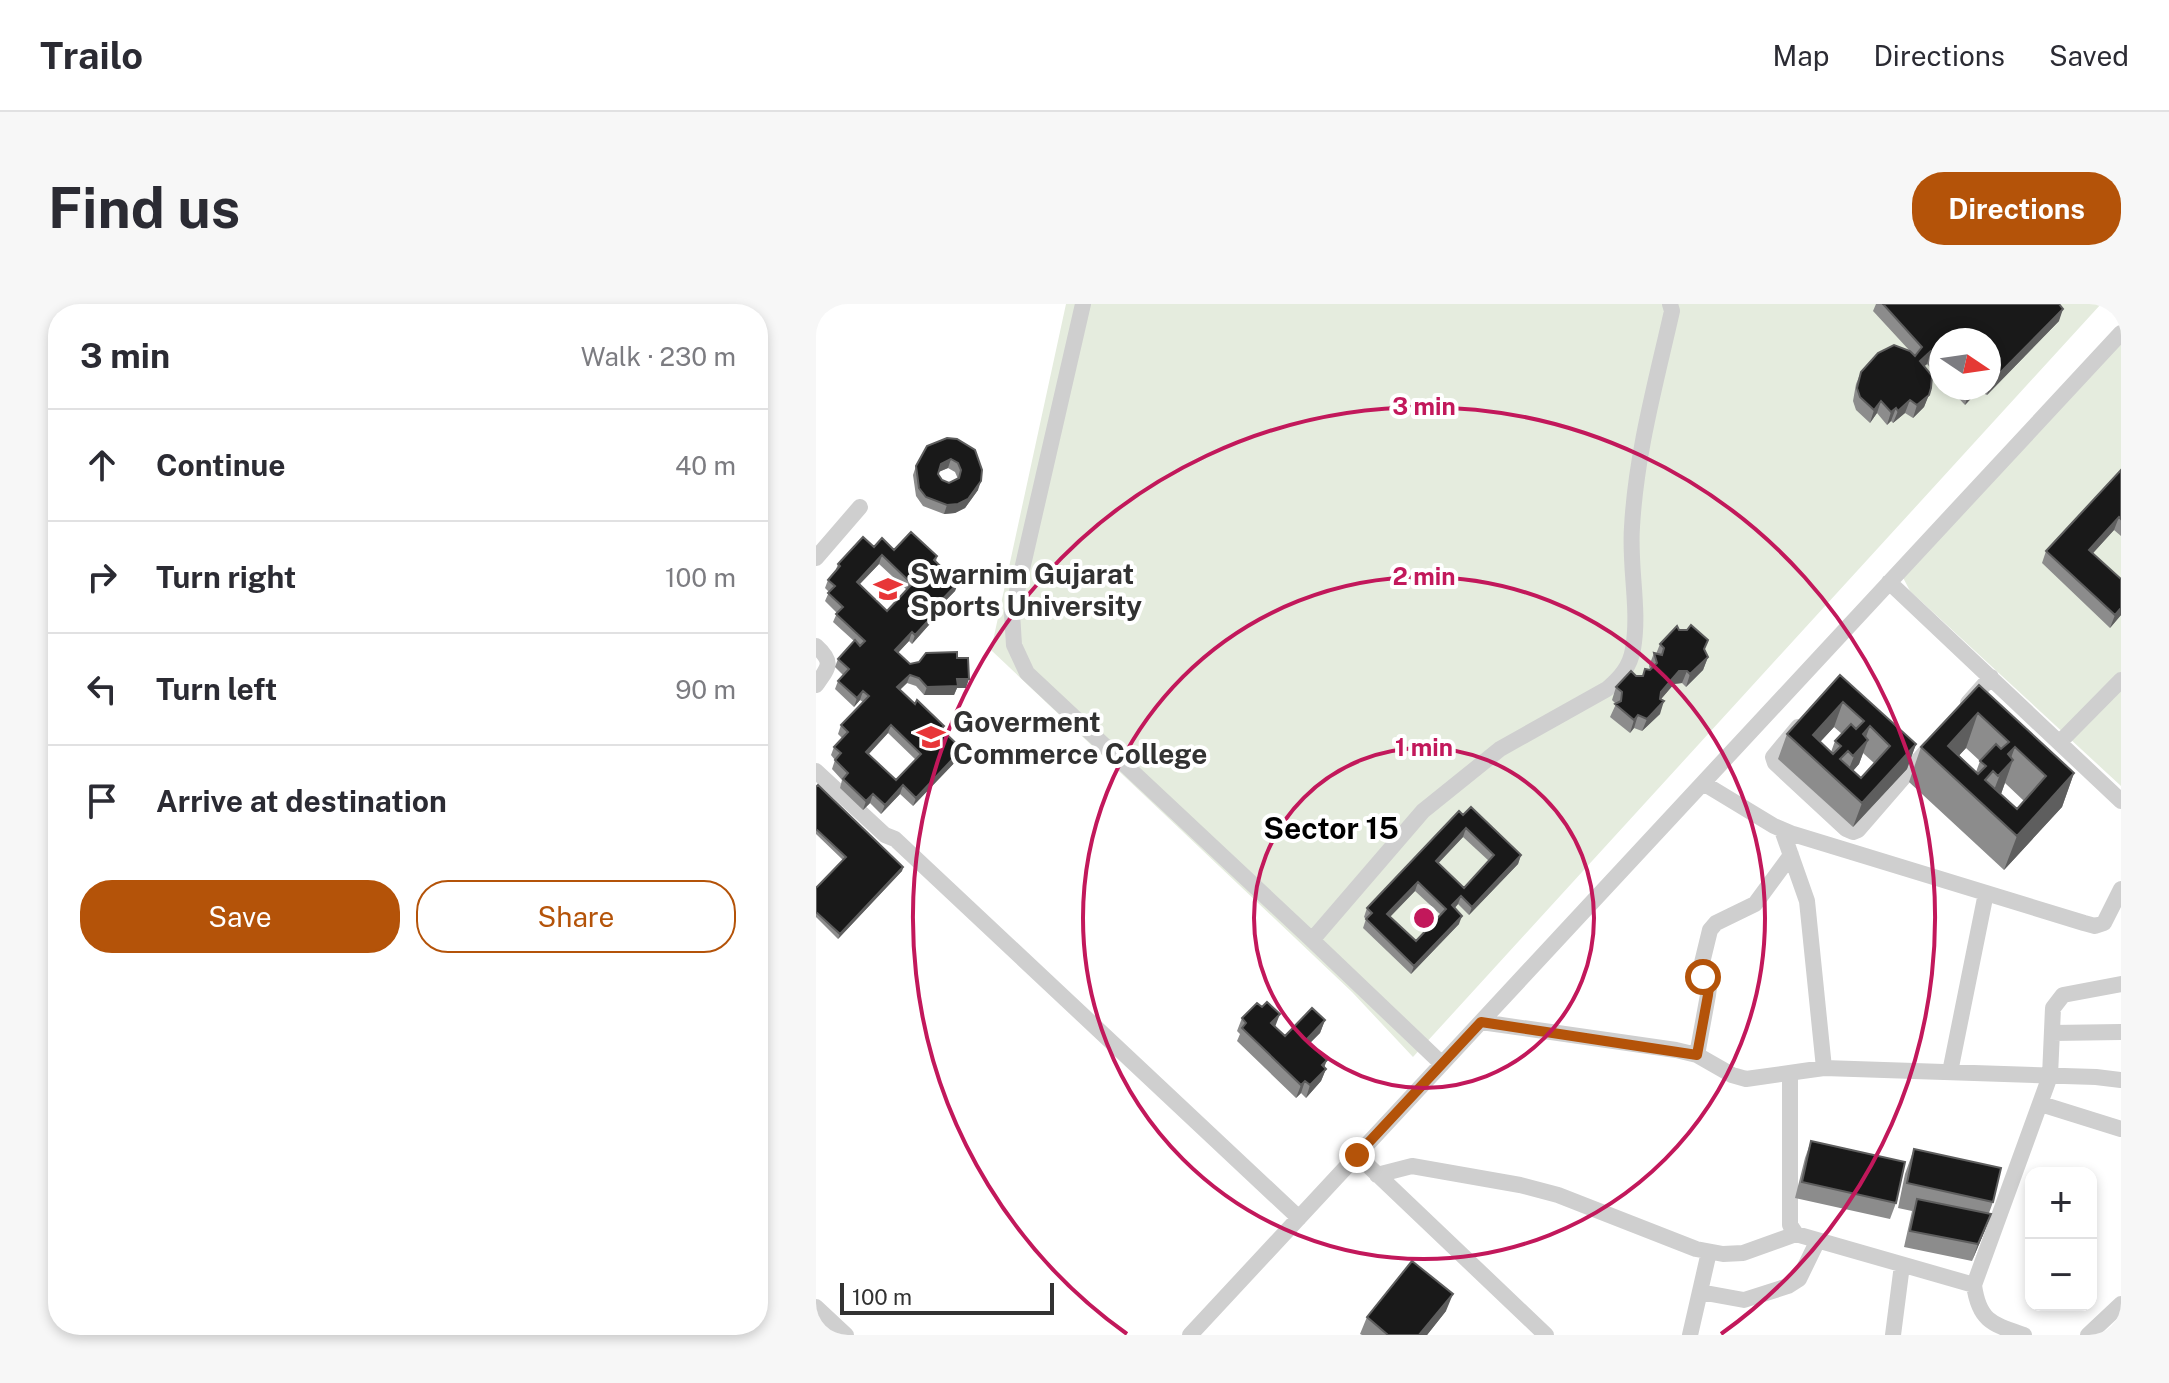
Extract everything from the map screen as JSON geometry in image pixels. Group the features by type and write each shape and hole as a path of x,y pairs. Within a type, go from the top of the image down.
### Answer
{"street":[{"path":"1083,304 1012,613 1014,645 1027,673 1442,1064"},
{"path":"1312,940 1423,811 1500,749 1607,689 1629,665 1635,612 1631,529 1644,438 1672,311 1670,304"},
{"path":"1190,1335 2121,333"},
{"path":"816,558 860,507"},
{"path":"1889,582 2121,801"},
{"path":"816,646 827,656 828,663 827,671 816,685"},
{"path":"1959,714 1991,677"},
{"path":"2060,742 2121,680"},
{"path":"1807,717 1776,752 1773,757 1775,763 1853,832 1858,830 1913,756 1938,738"},
{"path":"816,771 885,835 895,839 1299,1218"},
{"path":"1703,783 1782,830 2095,926 2104,923 2121,889"},
{"path":"1782,830 1807,901 1824,1068"},
{"path":"1697,1055 1709,987 1701,973 1706,938 1716,923 1755,904 1791,855"},
{"path":"1950,1072 1986,893"},
{"path":"2024,1335 1996,1325 1985,1317 1977,1307 1974,1285 2050,1076 2053,1008 2063,995 2121,984"},
{"path":"1481,1022 1697,1055 1732,1075 1746,1079 1824,1068 2121,1080"},
{"path":"2052,1033 2121,1032"},
{"path":"1790,1074 1790,1225 1796,1234 1974,1285"},
{"path":"2041,1104 2121,1129"},
{"path":"1357,1155 1546,1335"},
{"path":"1377,1175 1412,1166 1520,1185 1558,1195 1709,1252 1723,1254 1743,1253 1796,1234"},
{"path":"1700,1292 1744,1300 1788,1286 1799,1279 1817,1242"},
{"path":"1690,1335 1709,1252"},
{"path":"1893,1335 1902,1265"},
{"path":"2088,1335 2121,1304"},
{"path":"816,1307 846,1335"}],"shaded area":[{"path":"1066,304 2101,304 1413,1057 1352,992 991,650"},
{"path":"2121,329 2121,786 1910,591 1898,568"}],"building":[{"path":"1883,304 2059,304 2063,309 2001,372 2001,328 1929,328 1929,353 1920,361 1929,372 1929,395 1917,405 1910,400 1898,411 1896,408 1891,412 1881,401 1874,410 1860,397 1857,388 1861,372 1878,353 1894,345 1915,356 1922,347"},
{"path":"947,438 957,439 975,450 982,470 981,481 968,499 947,505 926,497 919,488 916,466 927,446","holes":["951,459 958,463 961,470 959,478 949,483 942,480 938,474 941,464"]},
{"path":"2121,470 2121,519 2119,517 2089,550 2121,579 2121,608 2115,615 2046,551"},
{"path":"911,532 937,556 934,560 958,583 915,635 912,632 895,650 910,664 919,662 926,653 957,652 957,658 968,658 969,679 957,679 958,686 927,687 919,678 910,675 897,687 915,704 917,700 962,749 916,798 903,785 885,805 873,794 866,801 843,779 848,773 835,760 841,753 834,747 848,732 841,725 869,696 863,691 857,698 838,681 849,669 838,659 855,640 860,646 865,641 836,614 843,607 828,593 835,586 828,580 863,537 874,547 882,538 894,550","holes":["882,555 912,584 887,611 857,582","891,725 921,754 896,780 866,752"]},
{"path":"1691,625 1708,640 1704,649 1708,657 1690,674 1679,671 1661,692 1660,699 1664,701 1647,719 1638,715 1634,720 1615,704 1621,701 1622,692 1616,687 1631,671 1636,676 1643,676 1645,669 1650,670 1657,663 1654,653 1662,655 1664,648 1660,644 1677,626 1679,630 1687,630"},
{"path":"1840,675 1916,744 1862,803 1787,734","holes":["1843,702 1864,721 1856,729 1851,724 1835,741 1841,746 1833,754 1813,735","1870,726 1890,746 1861,778 1840,759 1848,751 1853,756 1868,740 1863,734"]},
{"path":"1979,685 2074,773 2017,836 1921,747","holes":["1978,713 2009,742 2001,749 1996,744 1980,761 1986,766 1978,774 1948,746","2015,747 2046,776 2017,809 1985,780 1993,771 1998,776 2013,760 2008,754"]},
{"path":"818,785 903,867 840,934 816,912 816,888 846,857 816,829"},
{"path":"1471,807 1521,855 1472,907 1461,896 1452,905 1462,916 1414,966 1366,919 1372,913 1367,908 1459,811 1463,815","holes":["1466,828 1494,855 1464,888 1436,861","1418,882 1446,909 1416,941 1387,914"]},
{"path":"1267,1002 1280,1014 1271,1023 1285,1036 1312,1008 1325,1020 1306,1040 1327,1060 1322,1065 1326,1069 1310,1085 1305,1081 1301,1085 1242,1028 1246,1023 1242,1018 1257,1003 1262,1007"},
{"path":"1811,1141 1905,1162 1896,1203 1802,1182"},
{"path":"1914,1149 2001,1168 1993,1202 1907,1183"},
{"path":"1917,1199 1991,1214 1978,1244 1910,1231"},
{"path":"1412,1261 1453,1294 1419,1335 1388,1335 1367,1317"}],"place":[{"name":"Swarnim Gujarat Sports University","path":"888,589"},
{"name":"Goverment Commerce College","path":"931,737"}],"district":[{"name":"Sector 15","path":"1331,828"}],"route":[{"path":"1357,1155 1481,1022 1697,1055 1709,987 1703,977"}]}
